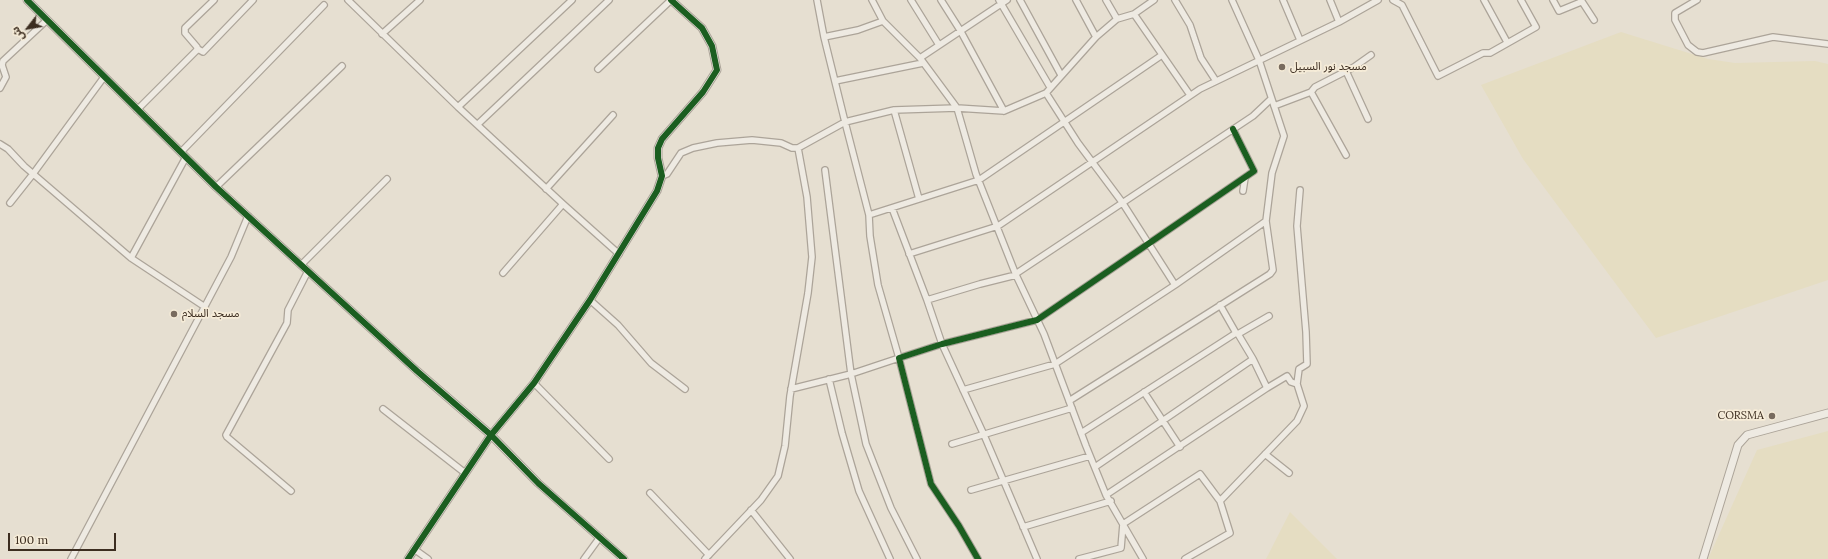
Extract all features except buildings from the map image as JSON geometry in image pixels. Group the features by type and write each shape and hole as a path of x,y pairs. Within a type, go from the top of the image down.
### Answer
{"street":[{"path":"27,0 216,187 417,371 491,435 538,483 624,559"},
{"path":"214,0 185,28 185,33 202,52 253,0"},
{"path":"348,0 458,107 478,124 562,204 619,254"},
{"path":"382,34 420,0"},
{"path":"458,107 572,0"},
{"path":"478,124 609,0"},
{"path":"408,559 491,435 534,383 590,300 657,191 662,176 658,158 658,148 662,139 703,92 717,70 712,46 702,28 671,0 598,69"},
{"path":"817,0 824,37 870,215 870,236 878,285 899,358 931,484 959,526 978,559"},
{"path":"872,0 883,21 920,58 957,108 979,180 1055,364 1090,456 1110,502 1143,559"},
{"path":"911,0 939,45"},
{"path":"941,0 960,30 1004,111"},
{"path":"920,58 1000,2 1006,0"},
{"path":"1020,0 1061,75"},
{"path":"1076,0 1096,37"},
{"path":"1106,0 1117,19"},
{"path":"1175,0 1190,25 1201,58 1216,81"},
{"path":"1069,402 1270,274 1273,270 1266,221 1272,173 1284,136 1259,60 1232,0"},
{"path":"1283,0 1300,40"},
{"path":"1330,0 1339,22"},
{"path":"909,254 998,226 1190,95 1339,22 1378,0"},
{"path":"1393,0 1402,5 1438,76 1483,53 1490,53 1507,42 1536,27 1521,0"},
{"path":"1484,0 1507,42"},
{"path":"1553,0 1559,11 1581,1 1594,20"},
{"path":"1697,0 1675,13 1675,20 1688,45 1697,52 1703,53 1773,37 1828,44"},
{"path":"662,176 667,174 681,154 694,148 717,143 752,140 780,143 792,148 798,148 845,122 894,110 957,108 1004,111 1046,92 1084,53 1096,37 1117,19 1134,14 1150,1"},
{"path":"1000,2 1050,87"},
{"path":"131,258 183,154 324,5"},
{"path":"1134,14 1190,95"},
{"path":"0,88 6,77 2,65 3,61 47,20"},
{"path":"824,37 858,30 883,21"},
{"path":"137,110 198,49"},
{"path":"870,215 979,180 1162,55"},
{"path":"1274,106 1311,92 1315,87 1346,71 1371,55"},
{"path":"835,81 923,63"},
{"path":"216,187 342,66"},
{"path":"1346,71 1368,119"},
{"path":"10,203 104,77"},
{"path":"1046,92 1064,122 1122,202 1175,285"},
{"path":"1311,92 1346,155"},
{"path":"927,300 1017,274 1122,202 1253,116 1271,99"},
{"path":"894,110 919,199"},
{"path":"546,189 613,115"},
{"path":"791,389 851,374 942,344 1037,320 1254,171 1233,129"},
{"path":"0,144 131,258 205,307"},
{"path":"650,493 707,557 751,510 778,476 785,446 791,389 808,293 812,257 807,197 798,148"},
{"path":"825,170 851,374 866,444 891,508 917,559"},
{"path":"1243,192 1245,178"},
{"path":"301,265 387,179"},
{"path":"1220,501 1297,421 1304,406 1297,384 1299,368 1307,364 1306,332 1297,226 1300,190"},
{"path":"503,273 562,204"},
{"path":"892,208 942,344 984,435 1037,559"},
{"path":"71,559 231,257 248,216"},
{"path":"963,390 1055,364 1175,285 1266,221"},
{"path":"291,491 226,435 287,323 288,310 308,271"},
{"path":"590,300 618,326 651,363 685,389"},
{"path":"1220,305 1253,359 1267,388"},
{"path":"1081,433 1237,334 1269,316"},
{"path":"1095,467 1253,359"},
{"path":"1106,494 1287,376 1291,382 1297,384"},
{"path":"828,379 859,491 890,559"},
{"path":"534,383 609,460"},
{"path":"1144,392 1180,447"},
{"path":"952,444 1072,408"},
{"path":"383,409 465,473"},
{"path":"1703,559 1738,445 1747,435 1828,413"},
{"path":"1265,454 1289,473"},
{"path":"971,490 1090,456"},
{"path":"1123,524 1200,474 1220,501 1230,533 1185,559"},
{"path":"1023,527 1110,502"},
{"path":"751,510 790,559"},
{"path":"1079,559 1121,548 1123,524"},
{"path":"584,559 600,537"},
{"path":"414,549 428,559"}],"shaded area":[{"path":"1621,32 1708,59 1735,63 1815,61 1828,64 1828,280 1656,338 1523,159 1481,85"},
{"path":"1828,431 1828,559 1708,559 1757,450"},
{"path":"1290,512 1337,559 1266,559"}],"cycle path":[{"path":"27,0 216,187 417,371 491,435 538,483 624,559"},
{"path":"408,559 491,435 534,383 590,300 657,191 662,176 658,158 658,148 662,139 703,92 717,70 712,46 702,28 671,0"},
{"path":"978,559 959,526 931,484 899,358 942,344 1037,320 1148,244 1254,171 1233,129"}],"place":[{"name":"مسجد نور السبيل","path":"1282,67"},
{"name":"مسجد السلام","path":"174,314"},
{"name":"CORSMA","path":"1772,416"}]}
